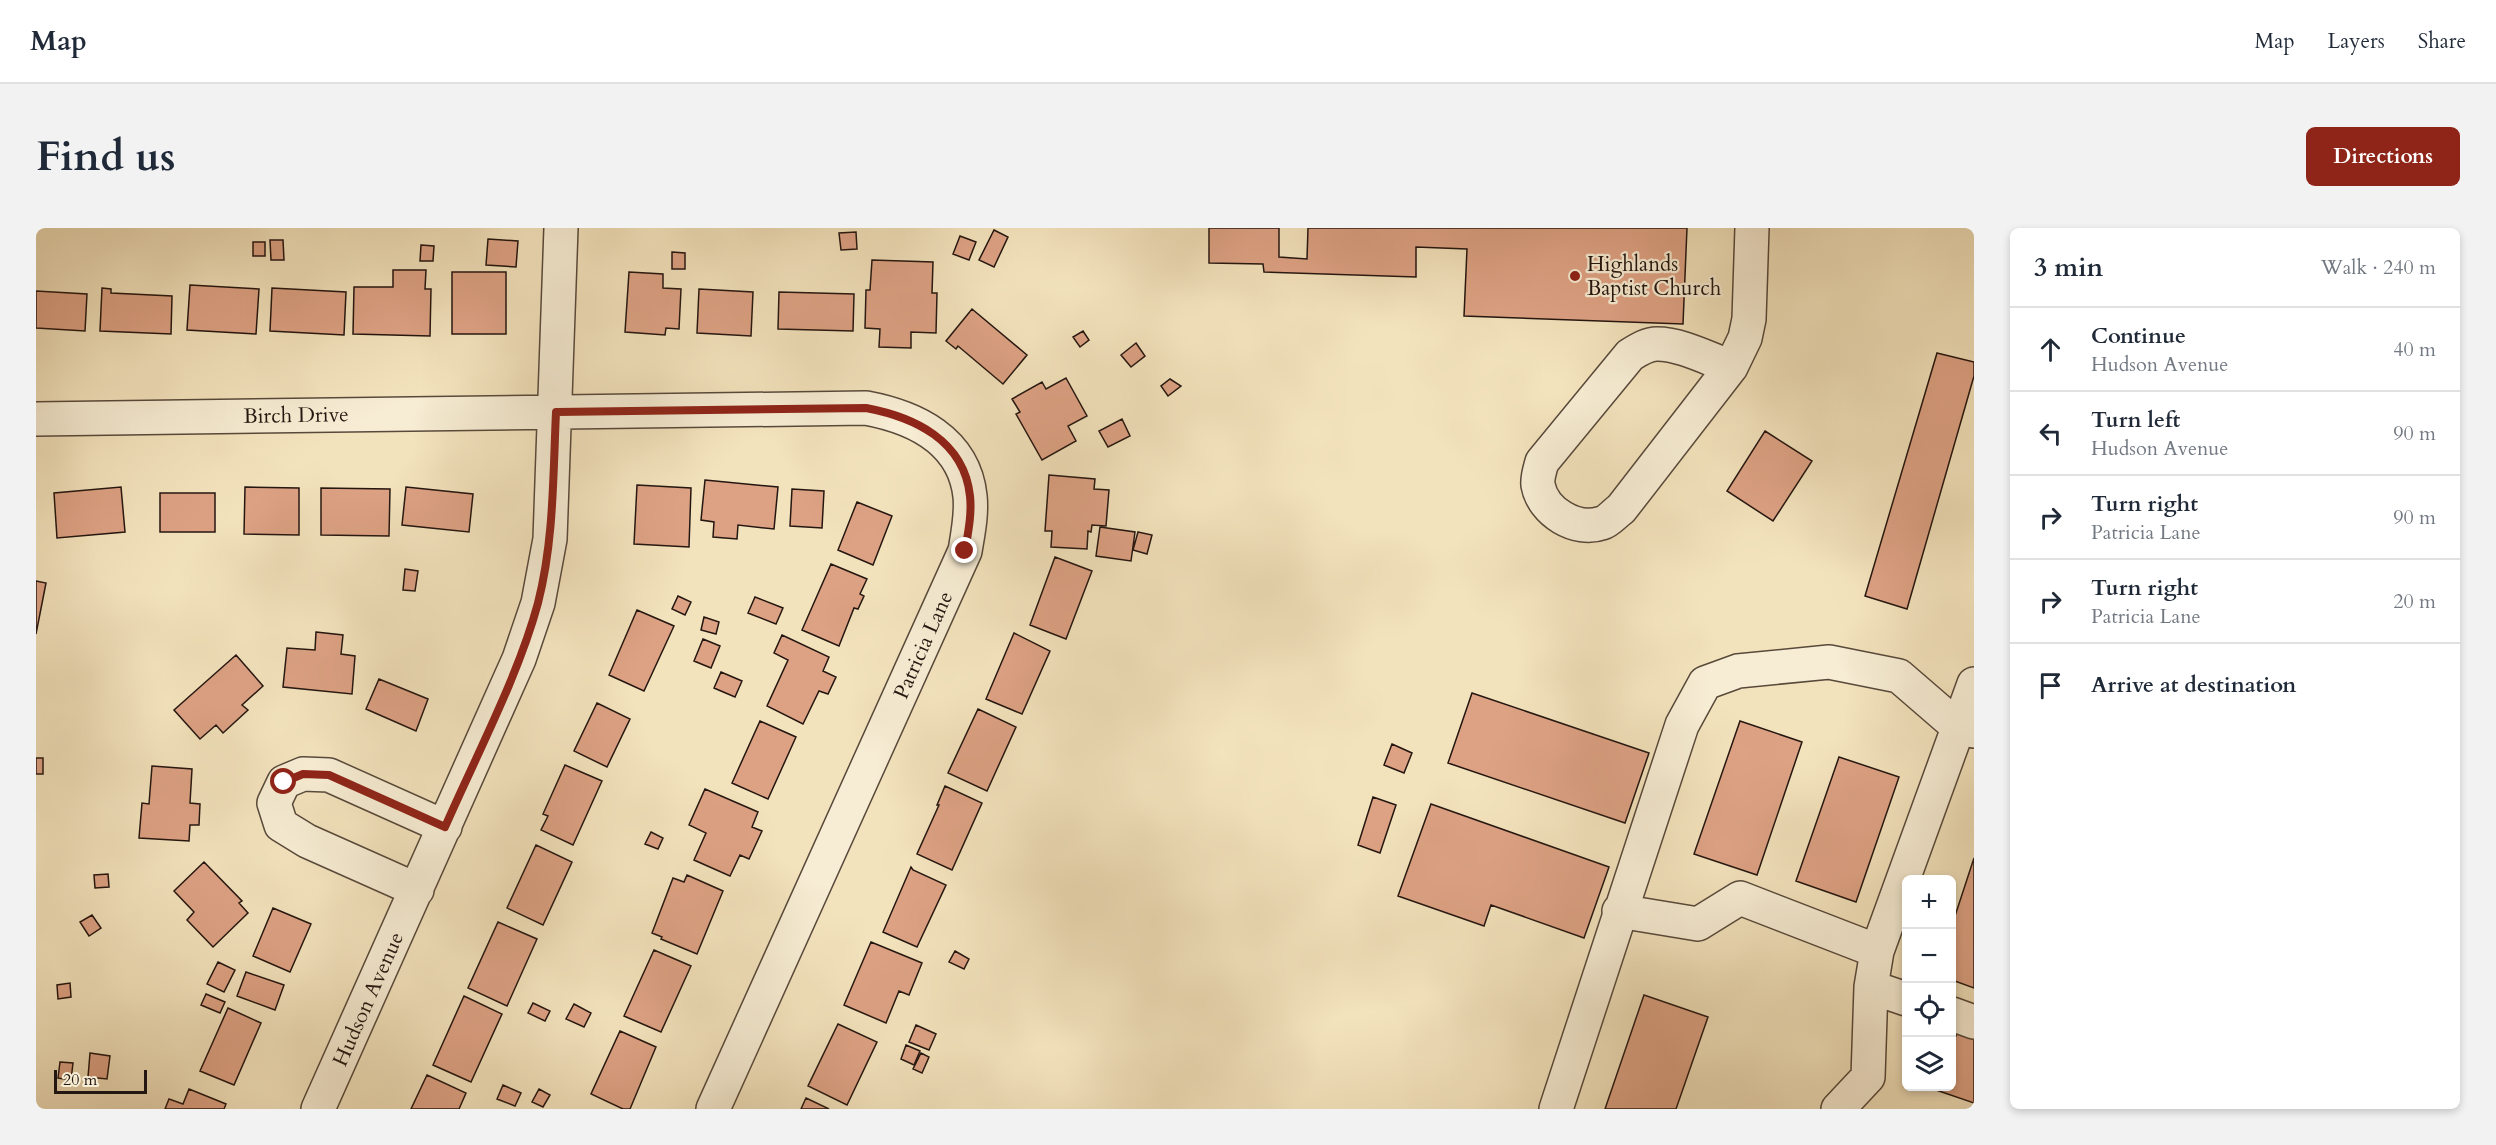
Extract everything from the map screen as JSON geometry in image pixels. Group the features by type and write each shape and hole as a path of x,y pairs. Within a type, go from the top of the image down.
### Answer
{"street":[{"name":"Hudson Avenue","path":"318,1109 519,659 538,603 550,539 561,228"},
{"path":"1731,367 1675,347 1656,344 1629,355 1542,462 1537,483 1542,500 1565,520 1578,525 1604,523 1620,509 1731,367 1745,338 1749,319 1752,228"},
{"name":"Patricia Lane","path":"556,412 866,408 892,413 909,419 934,433 953,453 965,473 970,495 970,523 965,551 713,1109"},
{"name":"Birch Drive","path":"36,419 556,412"},
{"path":"1556,1109 1619,911 1682,725 1705,683 1738,671 1829,662 1899,676 1966,730"},
{"path":"1838,1109 1868,1077 1871,987 1876,951 1966,730 1974,684"},
{"path":"417,890 307,842 281,825 274,804 284,782 303,774 329,775 445,827"},
{"path":"1619,911 1698,924 1740,897 1876,951"},
{"path":"1871,987 1902,998"},
{"path":"1956,1015 1974,1022"}],"building":[{"name":"Highlands Baptist Church","path":"1209,228 1279,228 1279,257 1307,259 1308,228 1687,228 1683,324 1464,316 1467,249 1416,247 1416,277 1264,272 1263,264 1209,263"},
{"path":"994,230 1008,237 994,267 979,260"},
{"path":"856,232 857,249 841,250 839,233"},
{"path":"960,236 976,242 969,260 953,254"},
{"path":"488,239 518,241 516,267 486,265"},
{"path":"270,240 283,240 284,260 271,260"},
{"path":"253,242 265,242 265,256 253,256"},
{"path":"421,245 434,246 433,261 420,261"},
{"path":"672,252 685,253 685,269 672,269"},
{"path":"872,260 933,262 932,293 937,293 936,333 911,332 911,348 879,347 880,329 865,328 866,290 870,290"},
{"path":"393,270 426,270 425,289 431,289 430,336 353,334 354,287 393,287"},
{"path":"452,272 506,272 506,334 452,334"},
{"path":"629,272 663,274 663,288 681,289 679,329 666,328 665,335 625,332"},
{"path":"190,285 259,289 256,334 187,330"},
{"path":"102,288 111,289 111,293 172,296 171,334 100,331"},
{"path":"272,288 346,292 344,335 270,331"},
{"path":"699,289 753,292 751,336 697,333"},
{"path":"36,291 87,294 85,331 36,328"},
{"path":"779,292 854,294 853,331 778,329"},
{"path":"972,309 1027,355 1003,384 958,346 956,349 946,341"},
{"path":"1083,331 1089,340 1080,347 1073,337"},
{"path":"1136,343 1145,356 1131,367 1121,355"},
{"path":"1937,353 1974,362 1974,376 1907,609 1865,596"},
{"path":"1066,378 1087,416 1068,426 1076,441 1042,460 1016,414 1020,412 1012,399 1042,382 1046,389"},
{"path":"1170,379 1181,386 1168,396 1161,386"},
{"path":"1122,419 1130,436 1108,447 1099,431"},
{"path":"1765,431 1812,461 1773,521 1727,491"},
{"path":"1049,475 1095,479 1094,489 1109,490 1106,526 1092,525 1091,532 1088,531 1087,549 1051,547 1052,531 1045,531"},
{"path":"705,480 778,487 774,529 738,525 737,539 713,537 714,522 701,520"},
{"path":"637,485 691,488 689,547 634,544"},
{"path":"121,487 125,532 57,538 54,493"},
{"path":"245,487 299,488 299,535 244,534"},
{"path":"406,487 473,494 469,532 402,525"},
{"path":"321,488 390,489 389,536 321,535"},
{"path":"792,489 824,491 822,528 790,526"},
{"path":"160,493 215,493 215,532 160,532"},
{"path":"857,502 892,516 873,565 838,550"},
{"path":"1100,527 1135,532 1131,561 1096,556"},
{"path":"1138,532 1152,535 1147,554 1133,550"},
{"path":"1055,557 1092,571 1066,639 1030,625"},
{"path":"831,564 867,579 860,594 864,596 858,609 854,608 839,646 802,630"},
{"path":"405,569 418,571 415,591 403,590"},
{"path":"36,581 46,583 36,634"},
{"path":"678,596 691,602 685,615 672,609"},
{"path":"755,597 783,608 776,624 748,613"},
{"path":"637,610 674,626 644,691 609,675"},
{"path":"704,617 719,622 716,634 701,630"},
{"path":"316,632 343,635 341,654 355,656 352,694 283,687 287,648 315,650"},
{"path":"1014,633 1050,651 1022,714 986,699"},
{"path":"782,635 829,657 823,671 836,677 828,694 819,691 803,724 767,706 788,660 774,653"},
{"path":"703,639 720,646 711,668 694,661"},
{"path":"236,655 263,686 242,705 248,710 223,733 216,725 200,739 174,710"},
{"path":"721,672 742,681 735,697 714,688"},
{"path":"379,679 428,699 416,731 366,709"},
{"path":"1472,693 1649,753 1625,823 1448,763"},
{"path":"597,703 630,719 607,767 574,751"},
{"path":"978,709 1016,727 987,791 948,773"},
{"path":"760,721 796,737 768,799 732,783"},
{"path":"1740,721 1802,742 1757,875 1694,854"},
{"path":"1392,744 1412,753 1404,773 1384,765"},
{"path":"1839,757 1899,777 1856,902 1796,881"},
{"path":"36,758 43,758 43,774 36,774"},
{"path":"565,765 602,781 573,845 541,830 548,816 543,814"},
{"path":"152,766 192,769 190,803 200,804 199,825 190,825 189,841 139,838 142,803 149,804"},
{"path":"945,786 982,803 952,870 917,854"},
{"path":"705,789 758,812 752,827 762,831 749,859 740,855 730,876 694,860 706,833 689,825"},
{"path":"1373,797 1396,805 1380,853 1358,845"},
{"path":"1431,804 1609,867 1584,938 1491,905 1484,926 1398,896"},
{"path":"651,832 663,838 658,849 645,844"},
{"path":"536,845 572,862 543,925 507,908"},
{"path":"1974,858 1974,988 1956,981 1956,913"},
{"path":"204,862 242,901 239,903 248,913 213,947 187,920 194,912 174,891"},
{"path":"911,867 946,885 917,947 883,932"},
{"path":"108,874 109,887 95,888 94,875"},
{"path":"687,875 723,891 697,954 652,933 673,878 684,882"},
{"path":"273,908 311,924 290,972 253,956"},
{"path":"92,915 101,928 89,936 80,922"},
{"path":"498,922 537,939 507,1006 468,988"},
{"path":"871,942 922,963 909,995 899,991 886,1023 844,1005"},
{"path":"654,950 691,966 661,1032 624,1016"},
{"path":"955,951 969,959 964,969 949,962"},
{"path":"218,962 235,970 224,992 207,984"},
{"path":"246,972 284,985 275,1010 237,996"},
{"path":"70,983 71,997 58,999 57,985"},
{"path":"206,994 225,1002 220,1013 201,1005"},
{"path":"1644,995 1708,1017 1676,1109 1605,1109"},
{"path":"464,996 502,1014 471,1082 433,1065"},
{"path":"533,1003 550,1011 545,1021 528,1013"},
{"path":"574,1004 591,1013 584,1027 566,1019"},
{"path":"228,1008 261,1023 234,1085 200,1071"},
{"path":"838,1024 877,1042 847,1105 808,1086"},
{"path":"1960,1024 1974,1029 1974,1103 1939,1091 1956,1091 1956,1036"},
{"path":"916,1025 936,1034 929,1050 909,1042"},
{"path":"620,1031 656,1047 630,1109 623,1109 591,1094"},
{"path":"906,1045 920,1051 914,1065 901,1059"},
{"path":"90,1053 110,1056 107,1079 88,1077"},
{"path":"921,1053 929,1057 922,1073 913,1069"},
{"path":"60,1062 73,1063 71,1080 58,1078"},
{"path":"427,1075 466,1093 459,1109 411,1109"},
{"path":"503,1085 521,1093 515,1106 497,1099"},
{"path":"189,1089 226,1104 224,1109 165,1109 169,1099 183,1104"},
{"path":"539,1089 550,1095 543,1107 532,1102"},
{"path":"806,1098 829,1109 801,1109"}],"place":[{"name":"Highlands Baptist Church","path":"1575,276"}],"route":[{"path":"284,782 303,774 329,775 445,827 519,659 538,603 550,539 556,412 866,408 892,413 909,419 934,433 953,453 965,473 970,495 970,523 965,551"}]}
